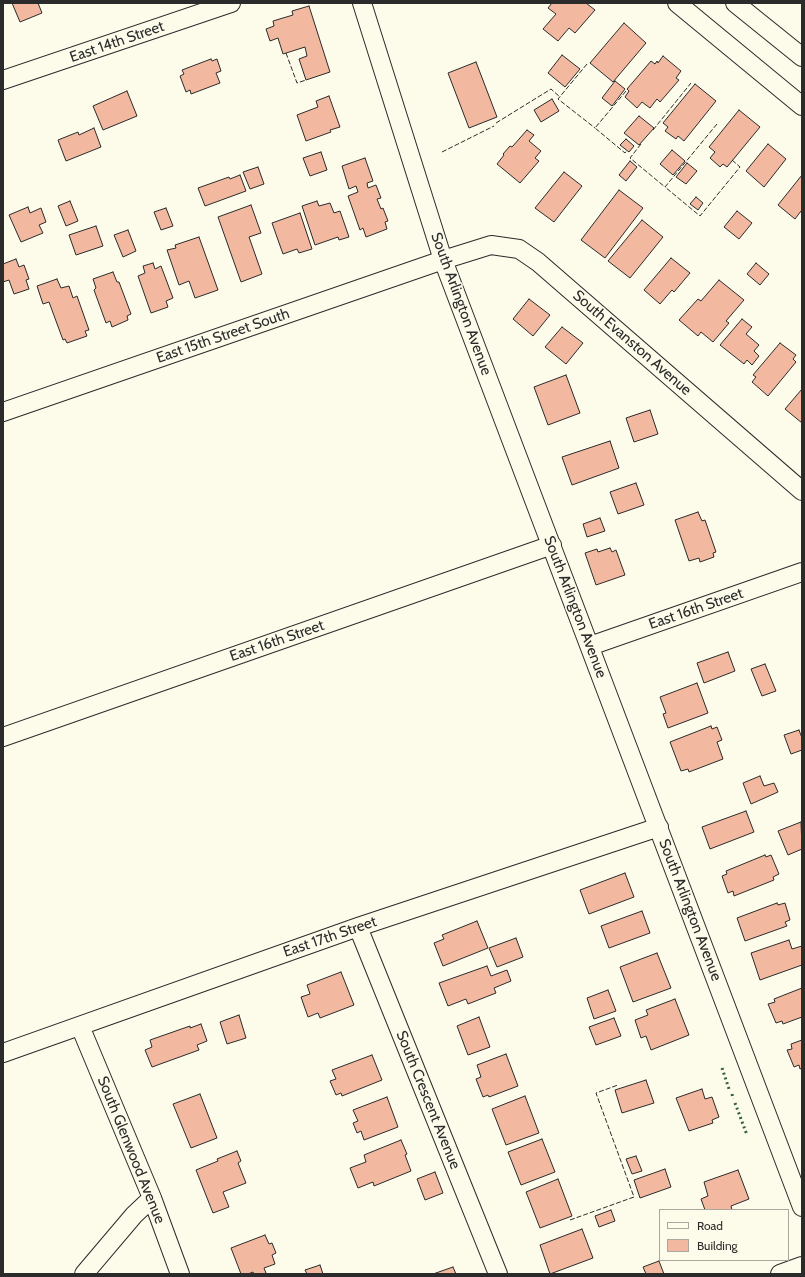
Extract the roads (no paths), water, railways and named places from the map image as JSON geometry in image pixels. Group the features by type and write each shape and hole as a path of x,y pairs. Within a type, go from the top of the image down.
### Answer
{"street":[{"name":"East 14th Street","path":"3,80 231,3"},
{"name":"South Arlington Avenue","path":"362,3 443,260 802,1207"},
{"path":"677,3 802,106"},
{"path":"735,3 802,57"},
{"name":"South Evanston Avenue","path":"443,260 491,245 519,249 538,262 802,491"},
{"name":"East 15th Street South","path":"3,412 443,260"},
{"name":"East 16th Street","path":"3,737 552,546"},
{"name":"East 16th Street","path":"590,646 802,572"},
{"name":"East 17th Street","path":"3,1053 358,927 659,827"},
{"name":"South Crescent Avenue","path":"358,927 498,1274"},
{"name":"South Glenwood Avenue","path":"80,1026 152,1198 180,1274"},
{"path":"84,1274 134,1215 152,1198"},
{"path":"780,1274 802,1266"}]}
